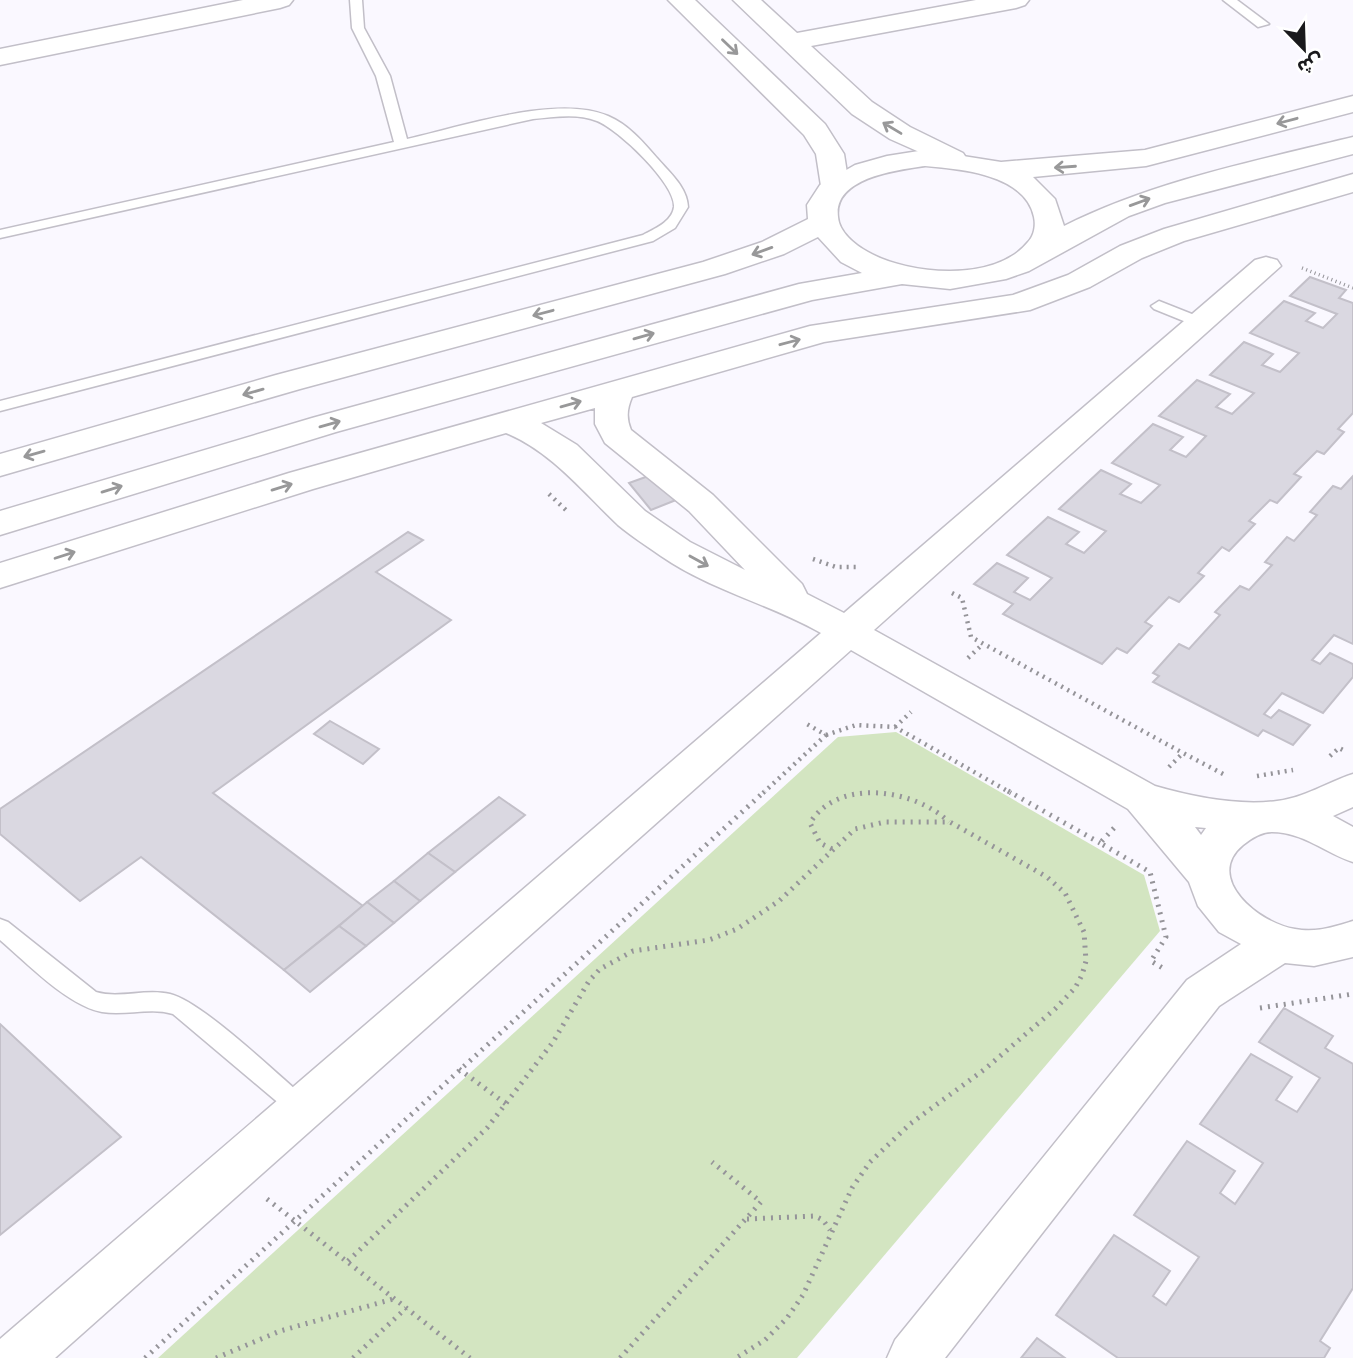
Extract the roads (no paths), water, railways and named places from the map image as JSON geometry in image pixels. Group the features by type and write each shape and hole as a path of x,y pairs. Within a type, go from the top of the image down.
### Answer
{"street":[{"path":"0,57 280,0"},
{"path":"681,0 815,130 830,155 835,186"},
{"path":"746,0 880,121 953,159 1000,172 1030,188 1047,209 1049,232 1035,253"},
{"path":"792,42 1016,0"},
{"path":"1000,172 1146,158 1353,104"},
{"path":"953,159 925,158 885,163 851,174 835,186 824,204 824,223 839,245 866,263 904,275 929,279 979,277 1001,271 1108,215 1155,197 1353,145"},
{"path":"0,576 183,517 821,334 1019,303 1079,281 1131,252 1174,235 1353,183"},
{"path":"0,465 301,378 714,268 773,247 824,223"},
{"path":"17,1358 1266,266"},
{"path":"0,523 324,425 765,303 810,291 904,275"},
{"path":"619,390 609,413 617,436 712,516 748,555 806,608"},
{"path":"508,422 565,453 623,509 662,539 720,573 806,608 1142,798 1198,813 1267,817 1319,825 1353,846"},
{"path":"0,540 61,505"},
{"path":"662,539 712,516"},
{"path":"1203,993 1218,950 1214,844 1239,824 1324,803 1353,789"},
{"path":"1142,798 1183,842 1215,891 1247,929 1280,944 1323,948 1350,943"},
{"path":"913,1358 1203,993 1239,967 1280,944"}],"lane":[{"path":"356,0 358,28 383,76 402,146"},
{"path":"1229,0 1263,24"},
{"path":"0,234 533,115 565,111 597,115 610,120 628,133 677,190 682,200 682,211 670,226 648,238 0,406"},
{"path":"1159,306 1201,323"},
{"path":"0,928 88,999 100,1005 117,1006 151,1000 167,1001 181,1007 302,1109"}]}
